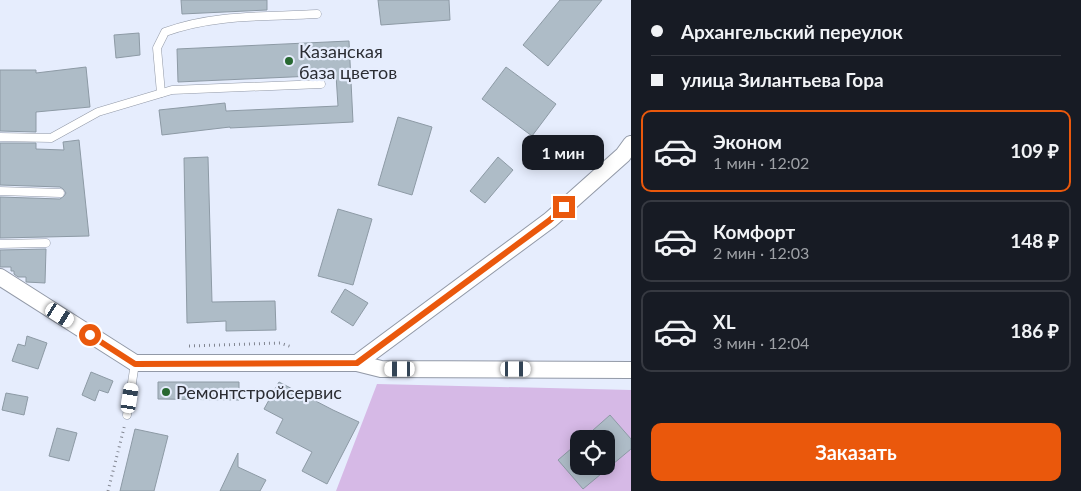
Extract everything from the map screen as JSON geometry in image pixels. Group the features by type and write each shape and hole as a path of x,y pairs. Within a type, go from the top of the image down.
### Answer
{"street":[{"path":"357,363 550,220 623,155 631,144"},
{"path":"0,277 135,364 357,363 381,369 631,370"}],"lane":[{"path":"161,93 157,48 165,32 187,24 219,19 317,14"},
{"path":"0,137 51,138 98,112 172,90 321,84"},
{"path":"0,192 60,193"},
{"path":"0,244 46,243"},
{"path":"127,415 135,364"}],"path":[{"path":"186,346 280,343 296,348"},
{"path":"108,491 127,415"}],"shaded area":[{"path":"377,384 631,390 631,491 336,491"}],"building":[{"path":"181,0 267,0 267,10 182,14"},
{"path":"378,0 449,0 450,20 381,25"},
{"path":"560,0 602,0 548,66 523,45"},
{"path":"139,33 140,55 116,58 114,35"},
{"path":"349,41 353,122 230,127 162,135 159,110 225,103 226,111 338,106 336,75 178,82 177,49"},
{"path":"86,67 90,107 36,112 36,132 0,131 0,70 36,70 36,73"},
{"path":"506,67 556,104 532,136 482,99"},
{"path":"398,117 432,127 412,195 378,185"},
{"path":"79,140 89,236 0,238 0,197 60,199 66,193 60,187 0,185 0,143 36,143 36,149 64,150 63,142"},
{"path":"208,157 212,302 275,301 276,330 226,331 226,321 187,323 184,158"},
{"path":"498,157 513,170 485,203 470,191"},
{"path":"338,209 372,219 353,285 318,276"},
{"path":"46,249 45,283 26,282 26,277 18,277 14,274 14,271 11,271 11,267 0,267 0,250"},
{"path":"345,289 368,303 353,326 331,312"},
{"path":"27,336 47,343 38,369 12,361 18,344 25,346"},
{"path":"91,372 113,381 108,393 99,390 95,401 82,395"},
{"path":"158,382 239,382 239,400 158,399"},
{"path":"279,382 359,422 327,484 302,471 312,452 276,433 283,419 264,409"},
{"path":"6,393 28,397 24,415 2,410"},
{"path":"610,415 631,439 631,449 615,462 615,430 593,430"},
{"path":"57,428 77,433 69,461 49,456"},
{"path":"135,429 168,436 154,491 120,491"},
{"path":"570,450 570,474 558,460"},
{"path":"238,453 238,467 266,480 260,491 220,491"},
{"path":"571,475 600,475 583,489"}],"place":[{"name":"Казанская база цветов","path":"289,61"},
{"name":"Ремонтстройсервис","path":"166,392"}],"route":[{"path":"90,335 135,364 357,363 550,220 564,207"}]}
